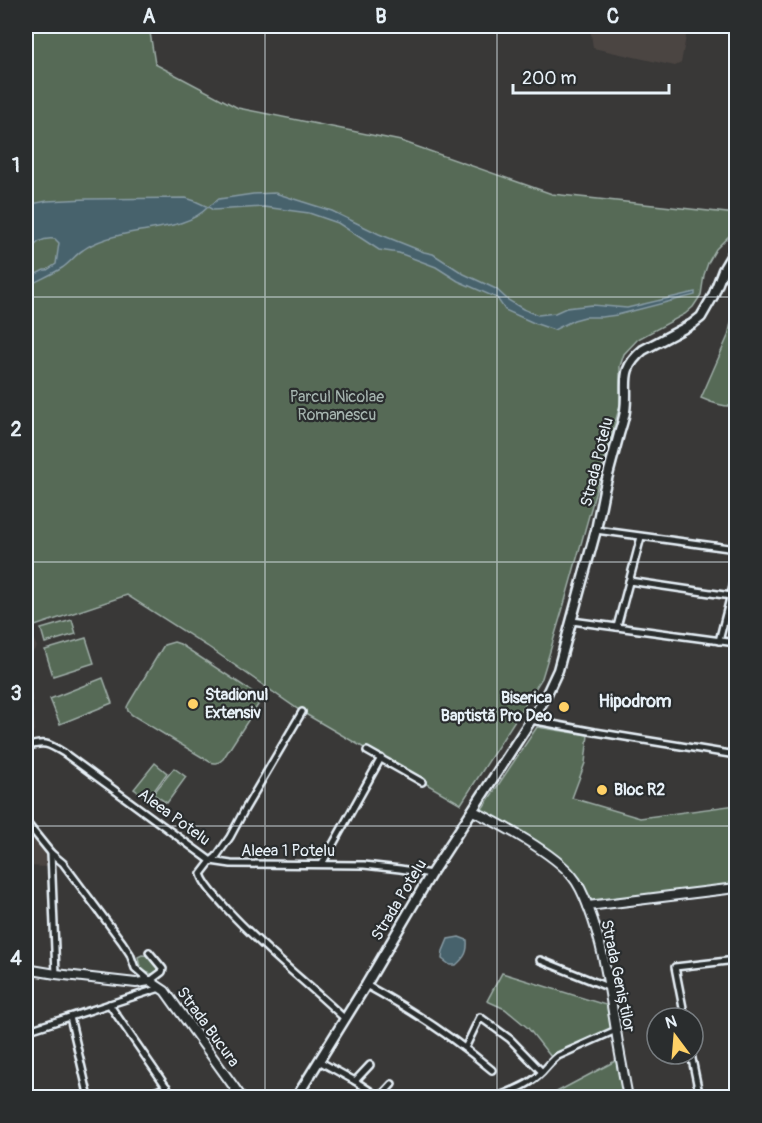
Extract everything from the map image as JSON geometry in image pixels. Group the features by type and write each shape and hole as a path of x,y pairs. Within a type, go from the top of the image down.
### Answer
{"main road":[{"name":"Strada Potelu","path":"296,1098 431,874 554,682 596,530 625,410 626,370 643,350 701,317 736,248"}],"street":[{"path":"596,530 736,549"},
{"path":"617,627 641,537"},
{"path":"719,641 736,575"},
{"path":"629,581 731,596"},
{"path":"572,621 736,643"},
{"name":"Aleea 1 Potelu","path":"211,861 231,837 302,712"},
{"path":"531,720 736,755"},
{"name":"Aleea Potelu","path":"26,747 41,743 50,744 211,861 201,874 216,897 247,931 345,1019"},
{"path":"367,751 422,782"},
{"path":"322,864 381,758"},
{"name":"Strada Geniștilor","path":"473,811 557,862 572,876 581,891 600,942 628,1098"},
{"path":"26,822 51,853 63,863 130,954 135,968 150,981"},
{"path":"51,853 56,974"},
{"name":"Aleea 1 Potelu","path":"211,861 242,864 364,865 431,874"},
{"path":"588,906 736,888"},
{"name":"Strada Bucura","path":"149,952 163,969 150,981 165,991 242,1098"},
{"path":"540,960 610,988"},
{"path":"682,1006 675,968 736,960"},
{"path":"26,969 136,982 150,981"},
{"path":"366,985 420,1017 492,1070"},
{"path":"26,1031 160,988"},
{"path":"109,1004 174,1098"},
{"path":"70,1017 89,1098"},
{"path":"465,1048 480,1017 510,1039 542,1072"},
{"path":"494,1098 532,1081 558,1056 616,1030"},
{"path":"319,1061 380,1097 392,1084"},
{"path":"355,1081 370,1065"},
{"path":"693,1066 700,1098"},
{"path":"138,1098 168,1087"}],"shaded area":[{"path":"590,26 688,26 681,63 675,66 593,48"},
{"path":"29,628 37,647 29,656 35,728 30,742 26,742 26,629"},
{"path":"26,828 47,855 48,867 26,866"}],"green space":[{"name":"Parcul Nicolae Romanescu","path":"26,26 149,26 155,64 238,108 401,141 552,194 736,214 736,229 716,249 708,263 701,295 693,307 685,314 638,339 624,354 620,366 620,405 542,678 461,804 302,712 207,646 127,595 26,629"},
{"path":"736,302 736,401 735,406 726,406 701,398 728,336"},
{"path":"72,620 76,634 45,643 41,629"},
{"path":"86,638 94,663 53,676 45,650"},
{"name":"Stadionul Extensiv","path":"174,642 258,697 258,705 219,762 210,762 128,711 129,703 164,645"},
{"path":"103,678 112,703 60,724 50,699"},
{"path":"537,727 588,735 585,763 572,798 640,818 736,805 735,887 591,903 578,879 480,812"},
{"path":"155,763 167,773 148,799 134,789"},
{"path":"174,768 186,777 167,803 153,794"},
{"path":"151,956 160,971 155,975 142,970 138,957"},
{"path":"502,973 609,1006 612,1029 551,1057 528,1028 505,1009 487,1001"},
{"path":"619,1059 625,1097 546,1098 551,1095"}],"water":[{"path":"275,193 332,211 379,234 433,254 464,274 496,289 523,309 538,315 592,305 627,308 695,292 695,295 617,315 585,317 554,330 505,310 497,298 458,281 436,267 399,253 379,250 338,223 309,213 264,207 213,210 208,207 219,199"},
{"path":"186,198 208,207 185,221 118,235 89,246 62,268 26,287 26,279 56,264 59,243 55,239 41,241 26,255 26,205 47,201 87,199"},
{"path":"459,937 467,940 466,951 464,957 456,965 450,965 442,959 443,951 448,939"}],"place":[{"name":"Stadionul Extensiv","path":"193,704"},
{"name":"Biserica Baptistă Pro Deo","path":"564,707"},
{"name":"Bloc R2","path":"602,790"}],"district":[{"name":"Hipodrom","path":"635,701"}]}
